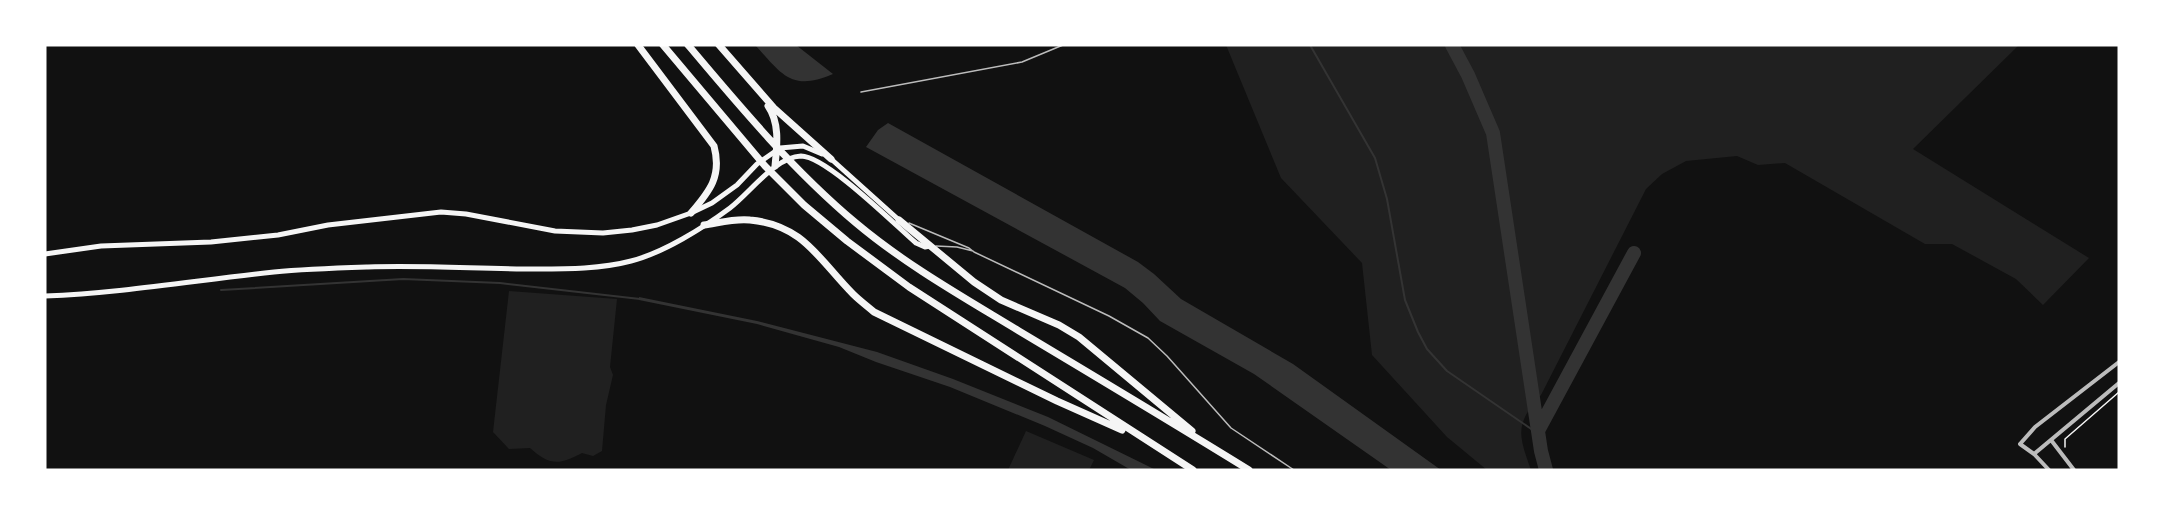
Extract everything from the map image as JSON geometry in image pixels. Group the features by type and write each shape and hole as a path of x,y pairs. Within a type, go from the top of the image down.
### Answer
{"highway":[{"path":"638,45 714,146 718,160 714,181 706,196 691,213"},
{"path":"663,45 765,166 804,205 847,241 909,287 1143,440 1193,470"},
{"path":"688,45 781,154 858,225 918,270 1249,470"},
{"path":"718,45 760,93 831,159"},
{"path":"760,93 771,110 775,123 775,166"},
{"path":"704,225 748,219 772,223 810,245 852,293 874,312 1143,440"},
{"path":"900,220 974,282 1001,300 1059,325 1079,338 1205,443"}],"main road":[{"path":"45,254 101,246 211,242 441,212 465,214 555,231 603,233 648,227 691,213 723,196 738,185 757,164 776,150 790,146 814,149 831,159 900,220"},
{"path":"45,296 329,268 374,266 565,269 630,262 653,254 704,225 731,207 775,166 793,157 801,156 820,162 916,243 930,246"}],"street":[{"path":"2049,470 2034,454 2019,444 2035,427 2119,362"},
{"path":"2034,454 2119,383"},
{"path":"2051,440 2074,470"}],"lane":[{"path":"861,92 1022,62 1063,45"},
{"path":"900,220 974,252"},
{"path":"930,246 957,247 974,252 1109,316 1148,338 1231,428 1294,470"}],"path":[{"path":"2066,451 2065,439 2119,392"}],"shaded area":[{"path":"755,45 796,45 833,74 807,81 788,77 780,72"},
{"path":"1226,45 2019,45 1913,149 2089,258 2043,305 2016,279 1952,244 1925,244 1785,163 1758,165 1737,156 1686,161 1662,174 1646,189 1541,395 1527,414 1521,430 1523,447 1531,470 1487,470 1447,437 1372,355 1362,263 1281,178"},
{"path":"888,123 1138,262 1181,299 1293,364 1441,470 1391,470 1254,374 1160,321 1125,288 866,147 878,130"},
{"path":"509,291 617,299 610,367 613,375 606,405 602,451 593,456 582,453 567,460 549,461 530,448 509,449 493,432"},
{"path":"639,297 757,321 877,352 1048,417 1156,470 1131,470 1093,448 1045,426 950,387 839,347 757,324 639,300"},
{"path":"1026,431 1094,460 1089,470 1008,470"}],"waterway":[{"path":"1310,45 1375,158 1387,199 1405,300 1427,349 1447,371 1540,435"},
{"path":"1452,45 1468,75 1493,133 1541,451 1546,470"},
{"path":"1539,429 1634,253"},
{"path":"221,290 403,279 500,283 640,299"}]}
